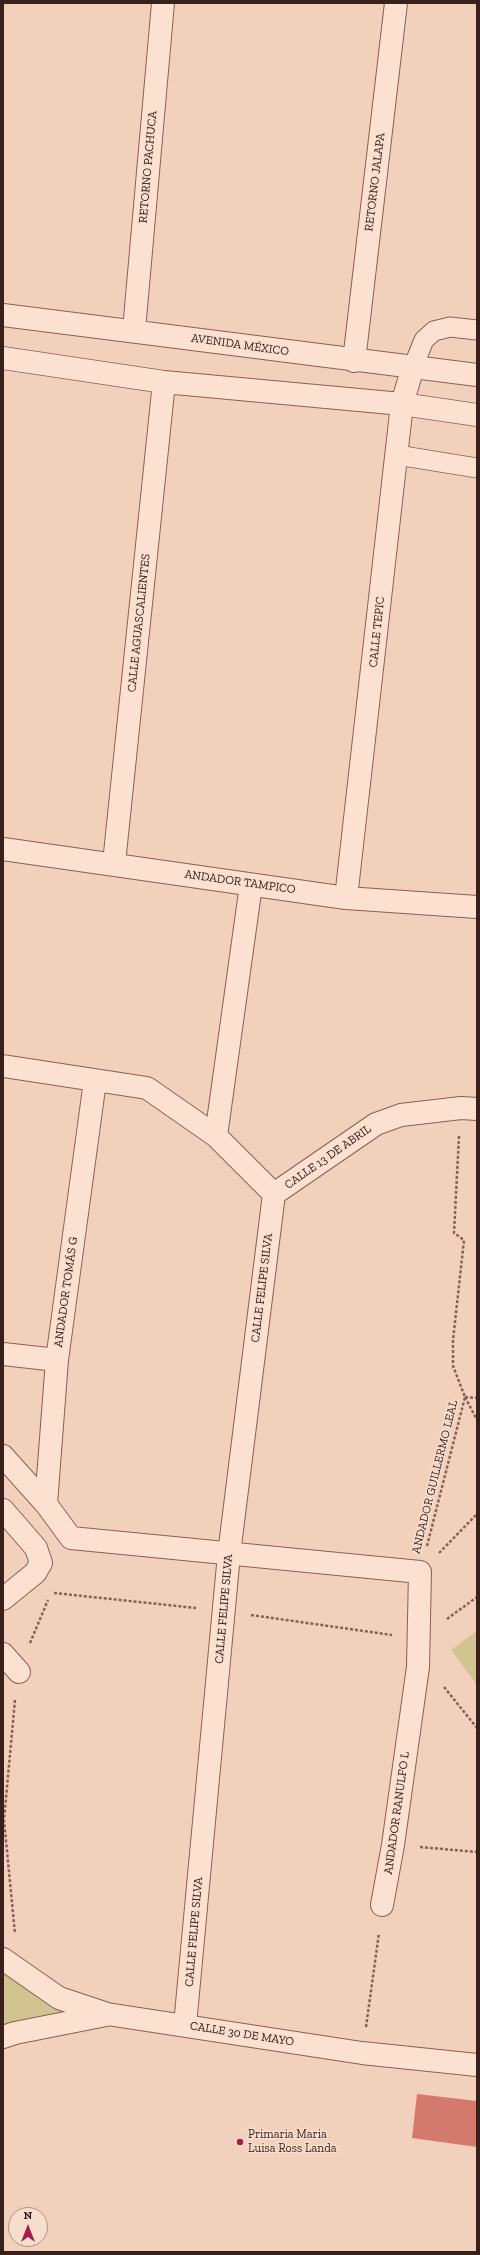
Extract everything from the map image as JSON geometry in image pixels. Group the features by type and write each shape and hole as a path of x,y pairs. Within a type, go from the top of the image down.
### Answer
{"street":[{"name":"RETORNO PACHUCA","path":"134,330 163,3"},
{"name":"RETORNO JALAPA","path":"354,361 396,3"},
{"name":"AVENIDA MÉXICO","path":"3,315 134,330 354,361 477,375"},
{"path":"3,358 164,382 402,404 477,415"},
{"name":"CALLE TEPIC","path":"346,898 402,404 413,367"},
{"name":"CALLE AGUASCALIENTES","path":"114,863 164,382"},
{"name":"ANDADOR TAMPICO","path":"3,849 114,863 251,885 346,898 477,908"},
{"path":"216,1136 251,885"},
{"name":"CALLE 13 DE ABRIL","path":"3,1066 94,1082 147,1088 216,1136 274,1194 376,1124 401,1115 469,1108"},
{"name":"ANDADOR TOMÁS G","path":"46,1504 57,1360 94,1082"},
{"name":"CALLE FELIPE SILVA","path":"185,2025 229,1554 274,1194"},
{"path":"3,1354 57,1360"},
{"path":"3,1456 46,1504 71,1538 420,1572"},
{"path":"3,1510 36,1548 41,1563 35,1573 3,1599"},
{"name":"ANDADOR RANULFO L","path":"382,1906 393,1845 418,1667 417,1654 420,1639 420,1572"},
{"path":"3,1654 19,1672"},
{"name":"CALLE 30 DE MAYO","path":"11,1965 58,1998 107,2014 146,2022 185,2025 362,2053 477,2065"},
{"path":"3,2037 15,2033 107,2014"}],"lane":[{"path":"413,367 424,340 434,331 450,327 477,330"},
{"path":"397,455 477,468"}],"path":[{"name":"ANDADOR GUILLERMO LEAL","path":"420,1572 465,1397 454,1366 453,1340 464,1240 454,1233 469,1108"},
{"path":"465,1397 477,1398"},
{"path":"465,1397 477,1420"},
{"path":"420,1572 477,1514"},
{"path":"11,1965 4,1820 19,1672 53,1586"},
{"path":"417,1654 477,1728"},
{"path":"393,1845 477,1852"},
{"path":"362,2053 382,1906"}],"shaded area":[{"path":"477,1631 477,1685 451,1650"},
{"path":"3,1973 49,2003 78,2014 3,2028"}],"building":[{"path":"417,2094 477,2101 477,2147 412,2138"}],"place":[{"name":"Primaria Maria Luisa Ross Landa","path":"240,2142"}]}
